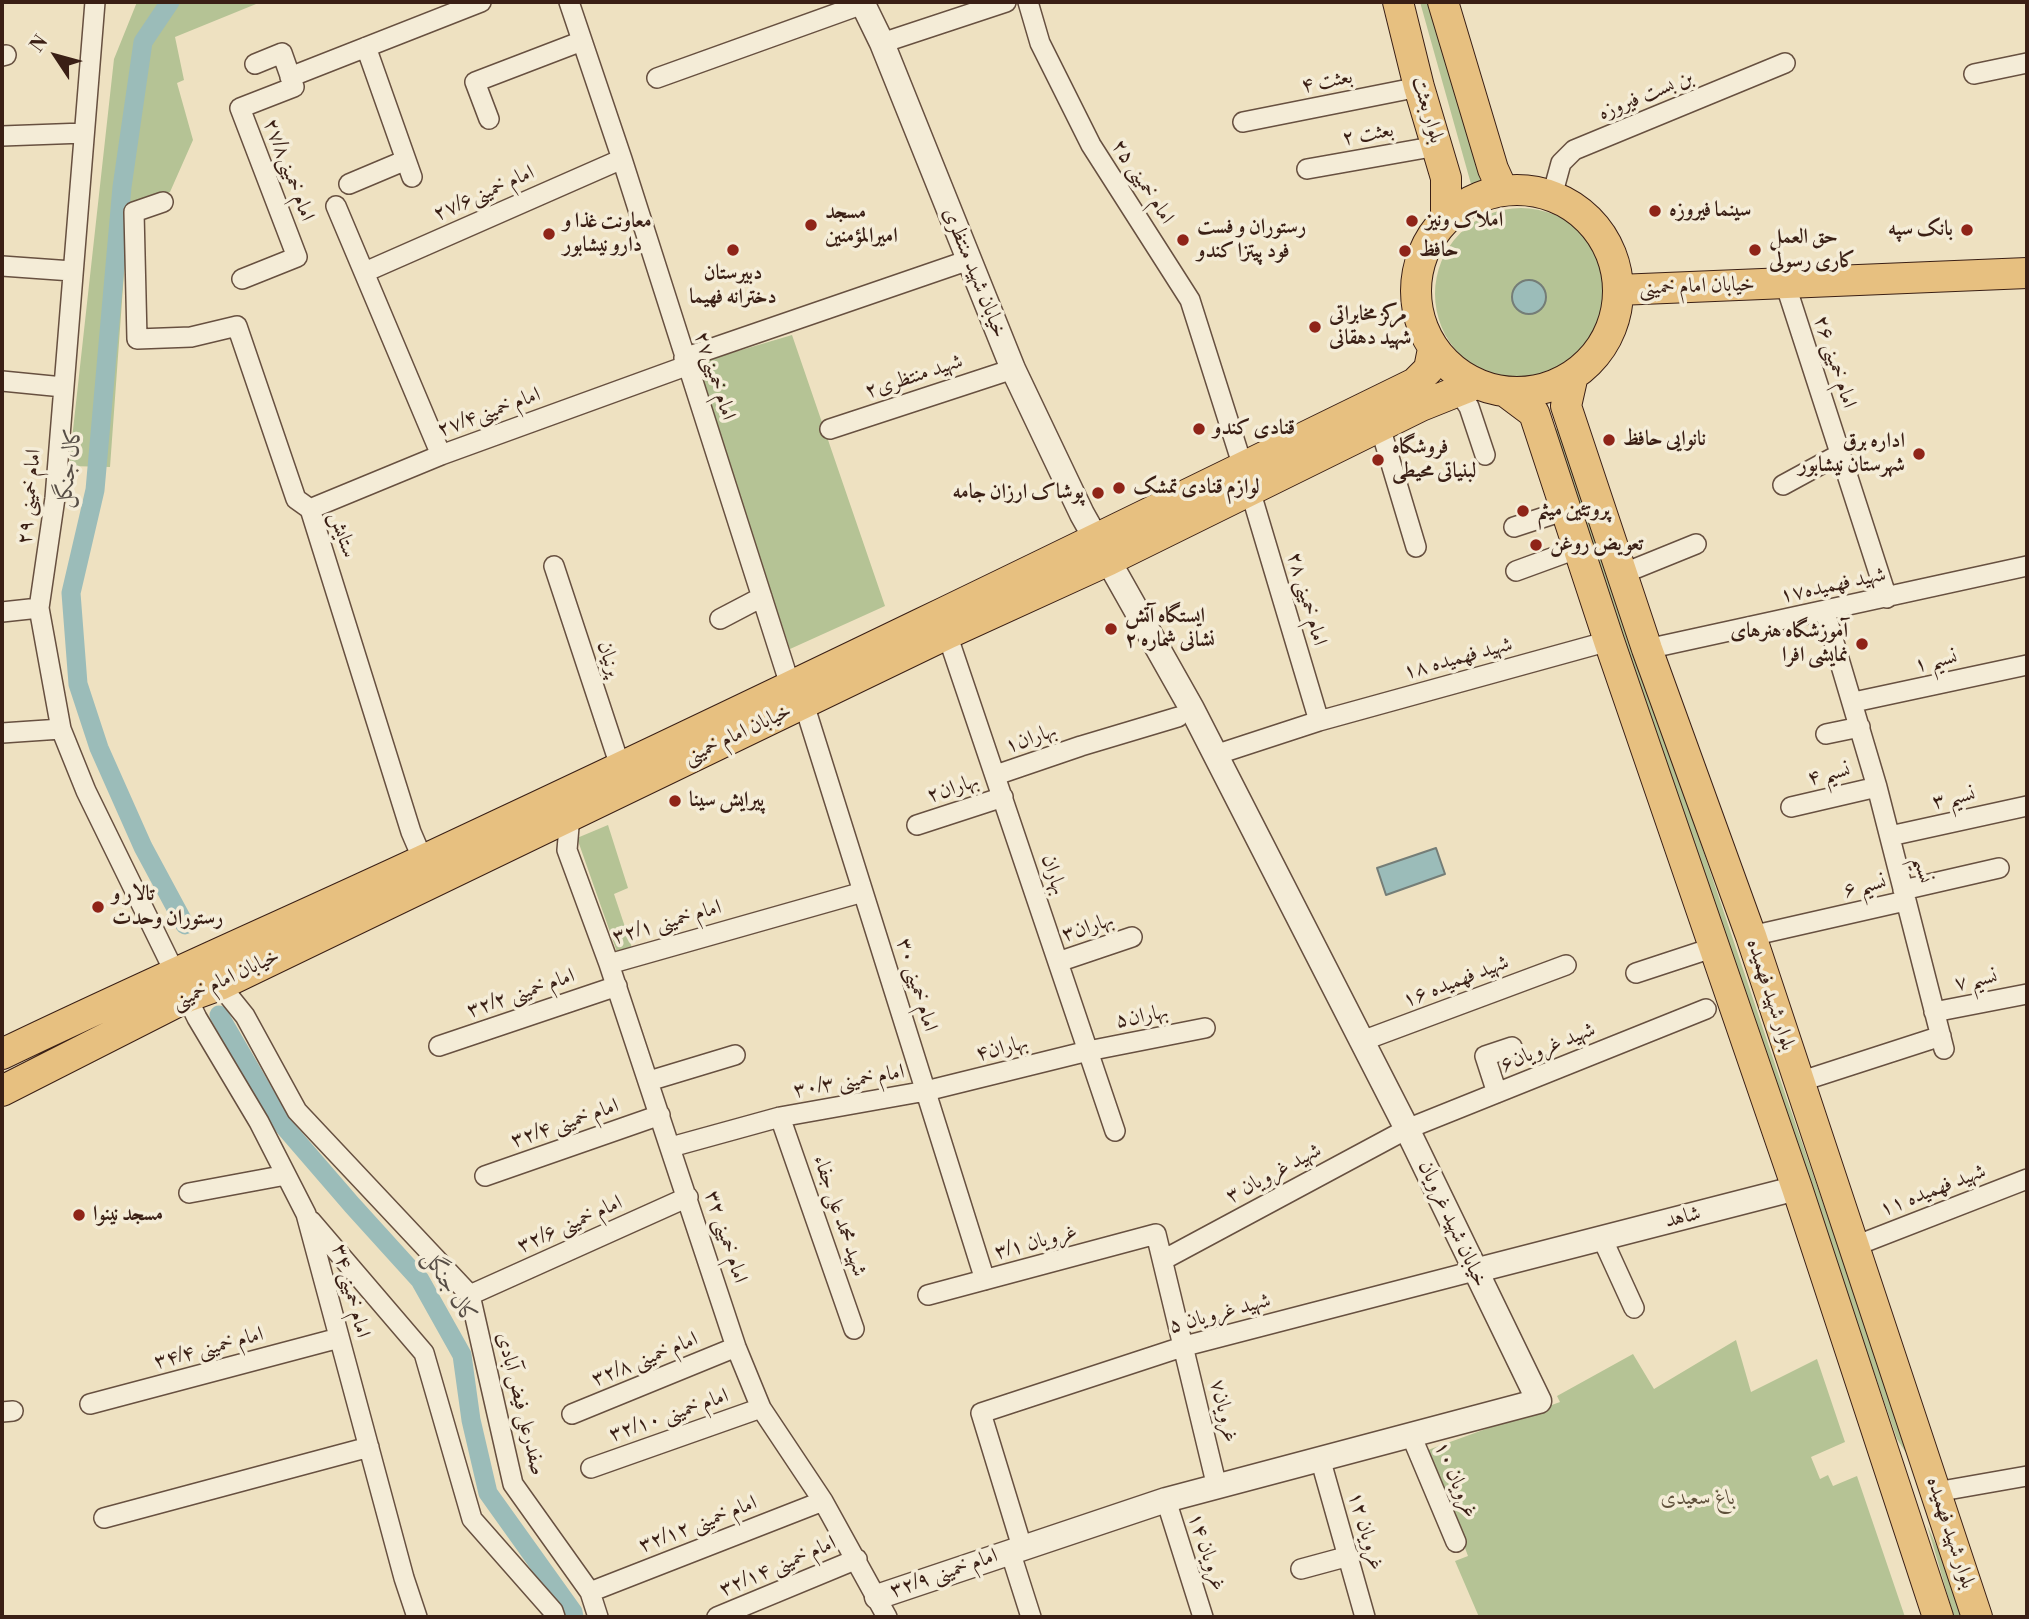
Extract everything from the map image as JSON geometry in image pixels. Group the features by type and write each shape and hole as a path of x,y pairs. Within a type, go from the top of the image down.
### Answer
{"main road":[{"name":"بلوار بعثت","path":"1398,2 1419,88 1446,178 1446,219"},
{"path":"1443,2 1493,169 1503,191"},
{"path":"1525,190 1552,197 1583,215 1598,230 1609,248 1616,269 1618,290 1613,323 1597,352 1573,375 1552,386 1506,392 1467,388 1433,349 1421,323 1416,296 1419,268 1425,250 1446,219 1482,196 1525,190"},
{"name":"خیابان امام خمینی","path":"1618,290 2027,273"},
{"name":"خیابان امام خمینی","path":"2,1054 181,984 220,985 570,815 797,694 1103,550 1247,478 1415,383 1429,369 1433,349"},
{"name":"بلوار شهید فهمیده","path":"1573,375 1566,407 1647,649 1751,936 1977,1617"},
{"name":"خیابان امام خمینی","path":"1247,478 1380,426 1467,388"},
{"name":"بلوار شهید فهمیده","path":"1506,392 1534,413 1609,641 1797,1188 1938,1617"},
{"name":"خیابان امام خمینی","path":"2,1091 181,984 423,860 620,766 947,634 1103,550"},
{"path":"1900,1503 1936,1492"}],"street":[{"name":"امام خمینی ۲۹","path":"95,2 55,498 39,608 61,729 86,791 181,984"},
{"name":"امام خمینی۲۷/۸","path":"242,279 297,257 240,108 294,88 290,76 481,2"},
{"name":"امام خمینی۲۷","path":"569,2 762,597 797,694"},
{"path":"882,43 1006,2"},
{"name":"امام خمینی ۲۵","path":"1028,2 1040,43 1091,145 1189,300 1247,478"},
{"path":"657,78 862,3"},
{"name":"خیابان شهید منتظری","path":"862,3 882,43 1013,369 1103,550"},
{"path":"489,119 475,82 582,41"},
{"path":"349,184 409,168 366,47"},
{"path":"255,64 282,53 290,76"},
{"name":"بن بست فیروزه","path":"1552,197 1561,163 1574,150 1785,63"},
{"path":"1974,74 2027,63"},
{"name":"بعثت ۴","path":"1243,122 1419,88"},
{"path":"2,136 84,133"},
{"name":"بعثت ۲","path":"1307,169 1437,146"},
{"name":"امام خمینی۲۷/۶","path":"365,272 622,159"},
{"name":"ستایش","path":"163,202 134,212 137,339 191,337 237,326 296,499 310,509 411,832 423,860"},
{"path":"336,206 441,455"},
{"name":"امام خمینی۲۷/۴","path":"310,509 441,455 685,362 970,260"},
{"path":"2,266 72,271"},
{"name":"امام خمینی ۲۶","path":"1785,283 1887,598"},
{"name":"شهید منتظری۲","path":"830,429 1013,369"},
{"path":"2,381 63,387"},
{"path":"1467,388 1469,407 1485,455"},
{"path":"1380,426 1416,547"},
{"path":"1783,485 1840,454"},
{"name":"امام خمینی ۲۸","path":"1247,478 1319,721"},
{"path":"1514,527 1566,510"},
{"path":"1622,574 1696,544"},
{"path":"1516,571 1579,548"},
{"name":"خیابان شهید غرویان","path":"1016,1549 1166,1500 1539,1401 1362,1041 1215,755 1103,550"},
{"name":"پرنیان","path":"554,566 620,766"},
{"name":"شهید فهمیده۱۷","path":"1647,649 2027,566"},
{"path":"720,619 762,597"},
{"path":"2,612 39,608"},
{"name":"نسیم","path":"1799,1082 1942,1042 1854,702 1825,611"},
{"name":"بهاران","path":"947,634 1115,1131"},
{"name":"شهید فهمیده ۱۸","path":"1215,755 1319,721 1609,641"},
{"name":"نسیم ۱","path":"1854,702 2027,665"},
{"name":"امام خمینی ۳۰","path":"797,694 863,892 985,1280"},
{"name":"بهاران۱","path":"996,775 1081,746 1178,718"},
{"path":"1826,734 1860,727"},
{"path":"2,733 61,729"},
{"name":"نسیم ۴","path":"1791,807 1877,787"},
{"name":"بهاران۲","path":"917,825 1003,796"},
{"name":"نسیم ۳","path":"1890,836 2027,806"},
{"path":"567,850 570,815"},
{"path":"539,830 567,850"},
{"name":"امام خمینی ۳۲","path":"567,850 617,986 736,1347 761,1408 823,1501 882,1607"},
{"name":"نسیم ۶","path":"1751,936 1834,917 1999,868"},
{"name":"امام خمینی ۳۲/۱","path":"609,964 863,892"},
{"name":"بهاران۳","path":"1058,962 1132,937"},
{"path":"1636,973 1715,947"},
{"name":"شهید فهمیده ۱۶","path":"1362,1041 1566,965"},
{"name":"امام خمینی ۳۴","path":"181,984 197,1018 259,1122 306,1214 404,1578 417,1617"},
{"path":"220,985 240,1010 297,1111 470,1295"},
{"name":"امام خمینی ۳۲/۲","path":"439,1046 617,986"},
{"name":"نسیم ۷","path":"1934,1012 2027,994"},
{"name":"شهید غرویان۶","path":"1407,1129 1706,1009"},
{"name":"بهاران۵","path":"1088,1051 1205,1028"},
{"path":"1497,1093 1485,1056 1512,1047"},
{"name":"بهاران۴","path":"926,1091 1088,1051"},
{"path":"649,1081 735,1055"},
{"name":"امام خمینی ۳۰/۳","path":"671,1147 780,1118 926,1091"},
{"name":"امام خمینی ۳۲/۴","path":"485,1176 660,1115"},
{"name":"شهید محمد علی جفاء","path":"780,1118 854,1329"},
{"name":"شهید غرویان ۳","path":"1163,1260 1407,1129"},
{"path":"190,1193 286,1175"},
{"name":"شهید فهمیده ۱۱","path":"1855,1246 2027,1180"},
{"name":"شاهد","path":"1475,1271 1797,1188"},
{"name":"امام خمینی ۳۲/۶","path":"470,1295 688,1197"},
{"path":"306,1214 424,1353 472,1519 553,1611 555,1617"},
{"name":"غرویان ۳/۱","path":"928,1295 1156,1234"},
{"name":"غرویان۷","path":"1156,1234 1217,1487"},
{"path":"1602,1238 1634,1308"},
{"name":"شهید غرویان ۵","path":"1016,1549 981,1413 1185,1346 1475,1271"},
{"name":"صفدرعلی فیض آبادی","path":"470,1295 513,1484 590,1592 598,1617"},
{"name":"امام خمینی ۳۴/۴","path":"90,1404 339,1338"},
{"name":"امام خمینی ۳۲/۸","path":"572,1414 736,1347"},
{"name":"امام خمینی ۳۲/۱۰","path":"591,1468 761,1408"},
{"name":"غرویان ۱۰","path":"1412,1436 1456,1542"},
{"path":"104,1518 369,1447"},
{"name":"غرویان ۱۲","path":"1320,1458 1365,1617"},
{"path":"1936,1492 2027,1476"},
{"name":"غرویان ۱۴","path":"1166,1500 1203,1617"},
{"name":"امام خمینی ۳۲/۱۲","path":"590,1592 823,1501"},
{"path":"1016,1549 1031,1617"},
{"name":"امام خمینی ۳۲/۹","path":"882,1607 1016,1549"},
{"path":"1301,1569 1349,1556"},
{"name":"امام خمینی ۳۲/۱۴","path":"716,1617 856,1559"}],"green space":[{"path":"137,2 261,2 175,37 184,80 177,83 193,140 170,192 129,204 110,467 69,466 114,59"},
{"path":"1420,2 1428,2 1481,182 1471,184"},
{"path":"1521,208 1554,215 1582,233 1600,261 1607,294 1600,327 1582,355 1554,373 1521,380 1488,373 1460,355 1442,327 1435,294 1442,261 1460,233 1488,215"},
{"path":"792,335 885,606 790,649 694,364"},
{"path":"1561,428 1782,1085 1914,1465 1897,1439 1551,430"},
{"path":"608,825 628,888 614,894 632,948 617,952 577,838"},
{"name":"باغ سعیدی","path":"1736,1340 1751,1392 1817,1359 1845,1442 1811,1457 1820,1479 1828,1475 1833,1486 1857,1476 1905,1617 1479,1617 1455,1561 1468,1556 1428,1450 1560,1402 1557,1396 1633,1354 1654,1389"},
{"path":"1927,1525 1952,1580 1964,1617 1954,1617"}],"water":[{"path":"1529,280 1541,285 1546,297 1541,309 1529,314 1517,309 1512,297 1517,285"},
{"path":"1436,848 1445,874 1386,895 1377,868"}],"waterway":[{"name":"کال جنگل","path":"170,2 143,42 122,187 95,490 71,593 78,684 99,748 143,847 185,925"},
{"name":"کال جنگل","path":"219,1015 282,1124 420,1280 462,1355 471,1420 488,1493 574,1617"}],"place":[{"name":"سینما فیروزه","path":"1655,211"},
{"name":"املاک ونیز","path":"1412,221"},
{"name":"مسجد امیرالمؤمنین","path":"811,225"},
{"name":"بانک سپه","path":"1967,230"},
{"name":"معاونت غذا و دارو نیشابور","path":"549,234"},
{"name":"رستوران و فست فود پیتزا کندو","path":"1183,240"},
{"name":"دبیرستان دخترانه فهیما","path":"733,250"},
{"name":"حق العمل کاری رسولی","path":"1755,250"},
{"name":"حافظ","path":"1405,251"},
{"name":"مرکز مخابراتی شهید دهقانی","path":"1315,327"},
{"name":"قنادی کندو","path":"1199,429"},
{"name":"نانوایی حافظ","path":"1609,440"},
{"name":"اداره برق شهرستان نیشابور","path":"1919,454"},
{"name":"فروشگاه لبنیاتی محیطی","path":"1378,460"},
{"name":"لوازم قنادی تمشک","path":"1119,488"},
{"name":"پوشاک ارزان جامه","path":"1098,493"},
{"name":"پروتئین میثم","path":"1523,511"},
{"name":"تعویض روغن","path":"1536,545"},
{"name":"ایستگاه آتش نشانی شماره ۲","path":"1111,629"},
{"name":"آموزشگاه هنرهای نمایشی افرا","path":"1862,644"},
{"name":"پیرایش سینا","path":"675,801"},
{"name":"تالار و رستوران وحدت","path":"98,907"},
{"name":"مسجد نینوا","path":"79,1215"}]}
